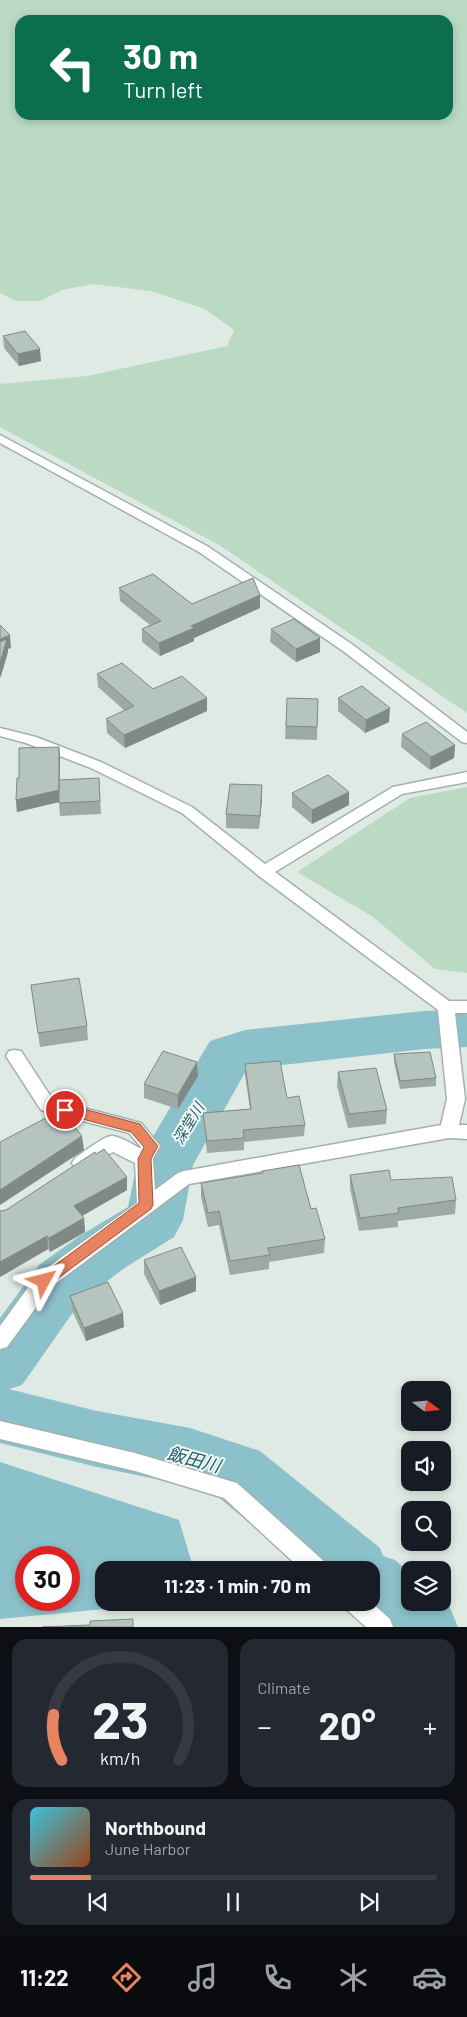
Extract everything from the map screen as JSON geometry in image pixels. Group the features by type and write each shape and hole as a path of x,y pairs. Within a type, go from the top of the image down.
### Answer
{"street":[{"path":"0,438 203,550 348,648 467,739"},
{"path":"0,732 31,740 96,765 187,810 264,872 446,1007 467,1007"},
{"path":"264,872 398,790 467,777"},
{"path":"446,1007 456,1099 449,1131"},
{"path":"15,1056 48,1105 135,1128 151,1146 144,1159 146,1205"},
{"path":"0,1341 44,1281 184,1178 449,1131 467,1132"},
{"path":"64,1174 112,1142 144,1159"},
{"path":"0,1430 135,1462 230,1490 308,1561"},
{"path":"364,1611 382,1627"}],"green space":[{"path":"0,0 467,0 467,713 219,545 0,427 0,384 87,376 227,346 234,330 205,309 151,291 93,284 62,290 40,301 16,301 0,293"},
{"path":"467,787 467,973 435,969 373,917 297,872 410,798"}],"water":[{"path":"0,1462 179,1520 191,1561 95,1561 95,1610 0,1619"}],"building":[{"path":"25,331 40,349 18,354 3,336"},
{"path":"153,574 192,604 253,578 260,595 191,626 194,628 159,643 142,629 161,621 119,588"},
{"path":"294,619 320,638 296,649 271,629"},
{"path":"0,625 10,635 0,639"},
{"path":"7,639 0,663 0,642"},
{"path":"122,663 153,689 182,676 207,698 124,735 106,719 134,706 97,674"},
{"path":"362,686 390,708 366,720 338,698"},
{"path":"287,698 318,699 317,727 286,726"},
{"path":"426,722 455,745 431,757 402,734"},
{"path":"59,747 59,790 16,800 17,778 19,778 19,748"},
{"path":"328,775 349,792 312,810 292,793"},
{"path":"99,778 100,801 59,803 59,780"},
{"path":"230,784 262,785 260,816 226,814"},
{"path":"79,978 87,1026 38,1033 31,985"},
{"path":"163,1051 197,1062 178,1095 144,1084"},
{"path":"430,1052 436,1078 400,1081 394,1054"},
{"path":"280,1061 287,1098 299,1096 305,1125 243,1130 244,1138 207,1141 203,1113 251,1109 245,1064"},
{"path":"376,1068 387,1110 349,1114 338,1072"},
{"path":"61,1110 82,1136 0,1190 0,1142"},
{"path":"104,1149 127,1177 74,1206 84,1218 0,1262 0,1211 6,1210 95,1152 96,1154"},
{"path":"299,1165 311,1209 316,1208 325,1239 268,1248 270,1255 230,1261 219,1211 208,1213 201,1183"},
{"path":"389,1170 391,1180 452,1177 456,1200 398,1208 399,1213 360,1218 350,1175"},
{"path":"181,1247 196,1277 159,1291 144,1260"},
{"path":"108,1282 123,1313 84,1328 70,1296"},
{"path":"133,1619 133,1627 42,1627 90,1625 90,1621"}],"waterway":[{"name":"深堂川","path":"0,1366 60,1283 102,1252 154,1220 165,1163 229,1055 245,1050 424,1030 467,1028"},
{"name":"飯田川","path":"0,1415 97,1439 190,1457 237,1472 345,1561"},
{"name":"飯田川","path":"380,1590 424,1627"}],"route":[{"path":"44,1281 146,1205 144,1159 151,1146 135,1128 65,1110"}]}
